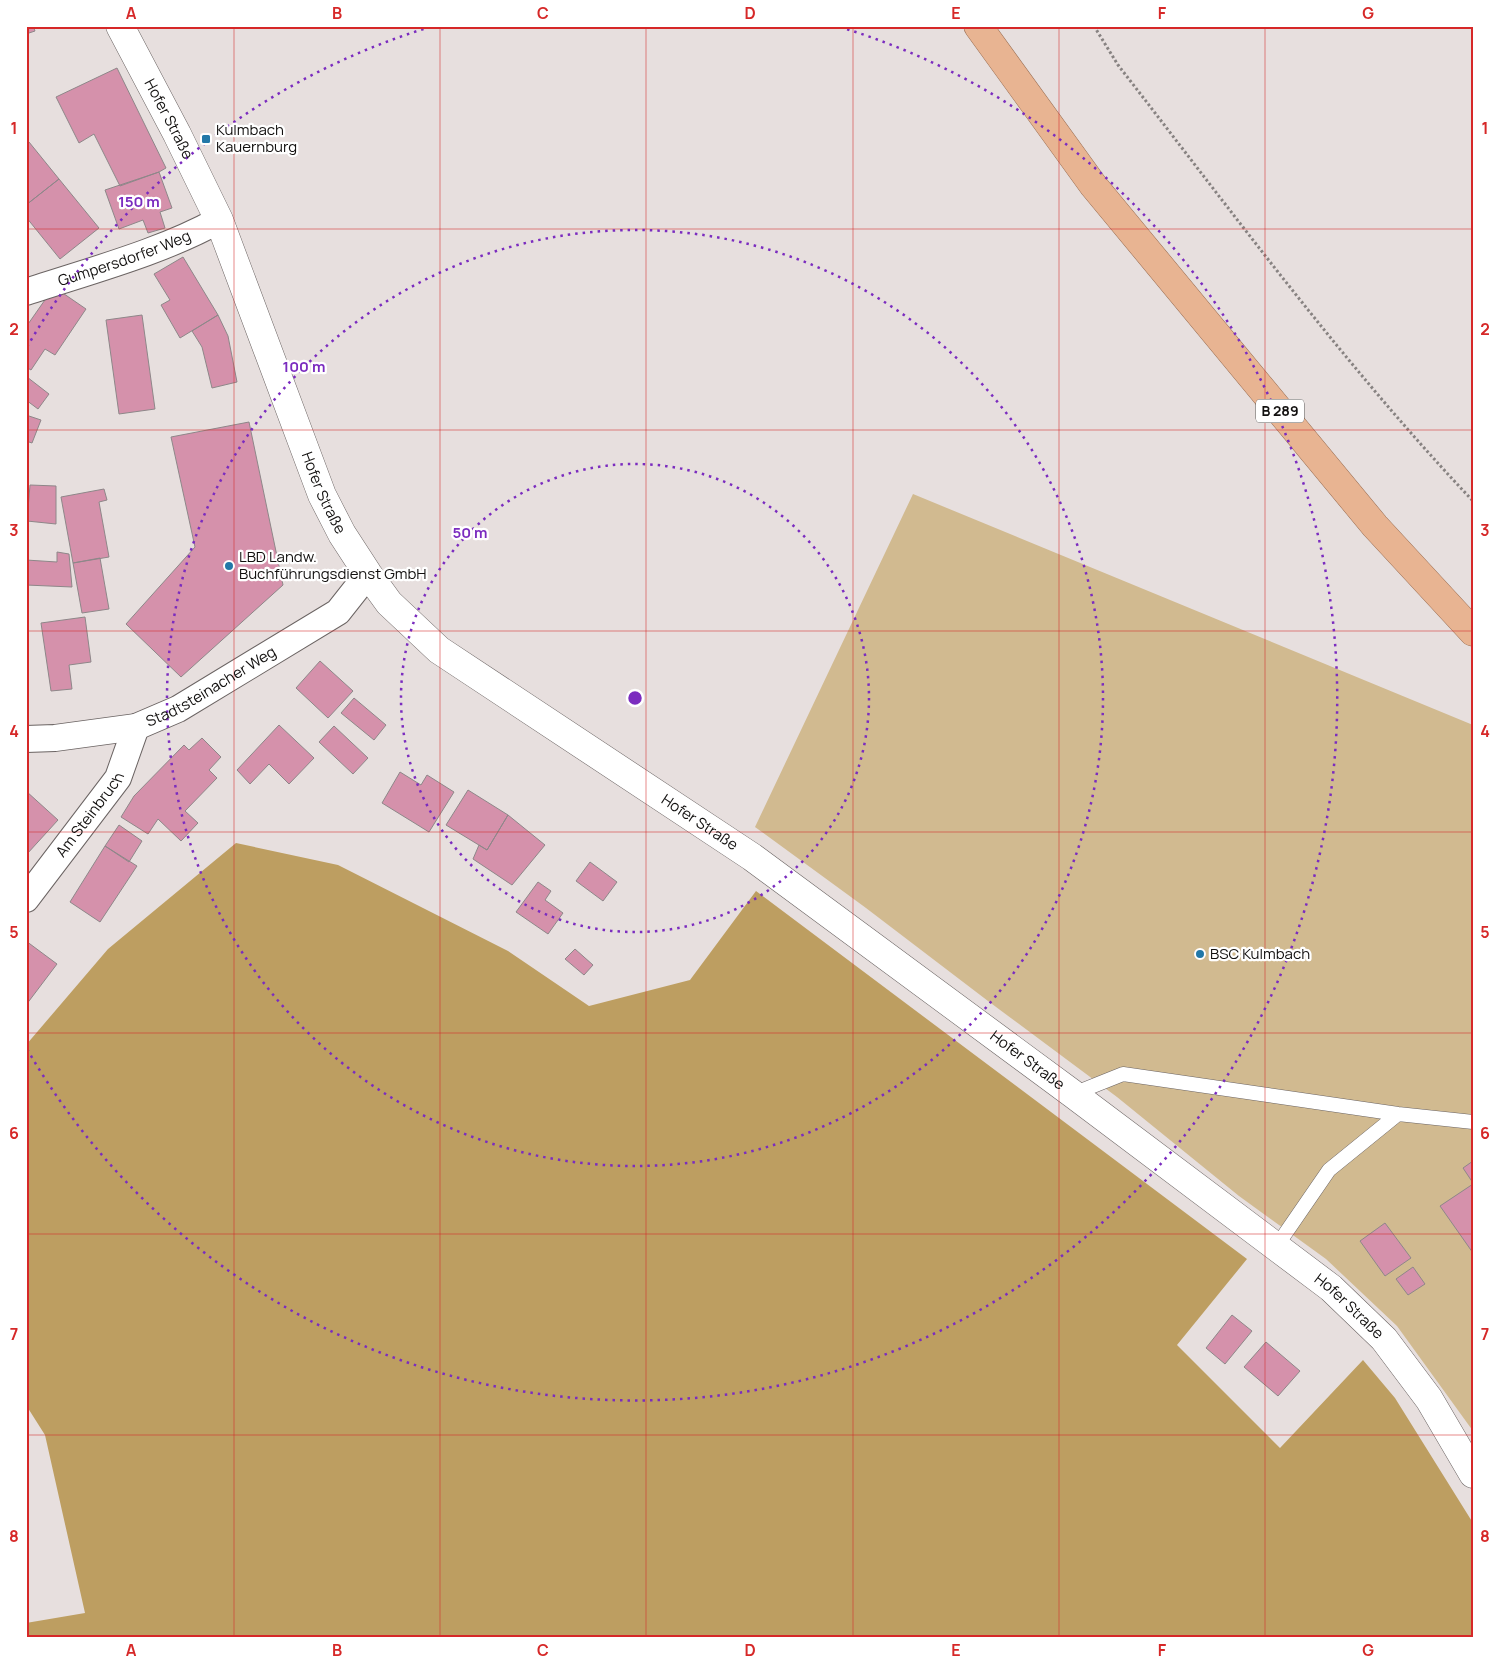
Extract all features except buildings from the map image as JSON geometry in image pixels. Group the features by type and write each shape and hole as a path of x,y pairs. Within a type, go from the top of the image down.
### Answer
{"highway":[{"name":"B 289","path":"978,26 1093,185 1375,526 1473,632"}],"street":[{"name":"Hofer Straße","path":"120,26 177,134 219,220 322,495 342,534 389,603 439,650 752,857 1073,1094 1330,1288 1384,1339 1429,1399 1473,1474"},
{"name":"Gumpersdorfer Weg","path":"26,292 131,257 187,236 219,220"},
{"name":"Stadtsteinacher Weg","path":"26,739 55,738 136,727 178,709 338,612 368,574"},
{"name":"Am Steinbruch","path":"27,897 118,778 136,727"}],"lane":[{"path":"1073,1094 1123,1074 1398,1114 1473,1122"},
{"path":"1276,1247 1329,1170 1398,1114"}],"path":[{"path":"1094,26 1118,65 1324,329 1435,461 1473,501"}],"shaded area":[{"name":"BSC Kulmbach","path":"913,494 1473,725 1473,1431 1397,1326 1326,1259 1239,1196 1117,1097 755,827"},
{"path":"236,843 338,865 508,951 589,1006 690,980 756,891 1247,1259 1177,1345 1280,1448 1363,1360 1395,1398 1473,1523 1473,1638 26,1638 26,1623 85,1613 45,1435 26,1405 26,1045 108,949"}],"place":[{"name":"Kulmbach Kauernburg","path":"206,139"},
{"name":"LBD Landw. Buchführungsdienst GmbH","path":"229,566"},
{"name":"BSC Kulmbach","path":"1200,954"}]}
